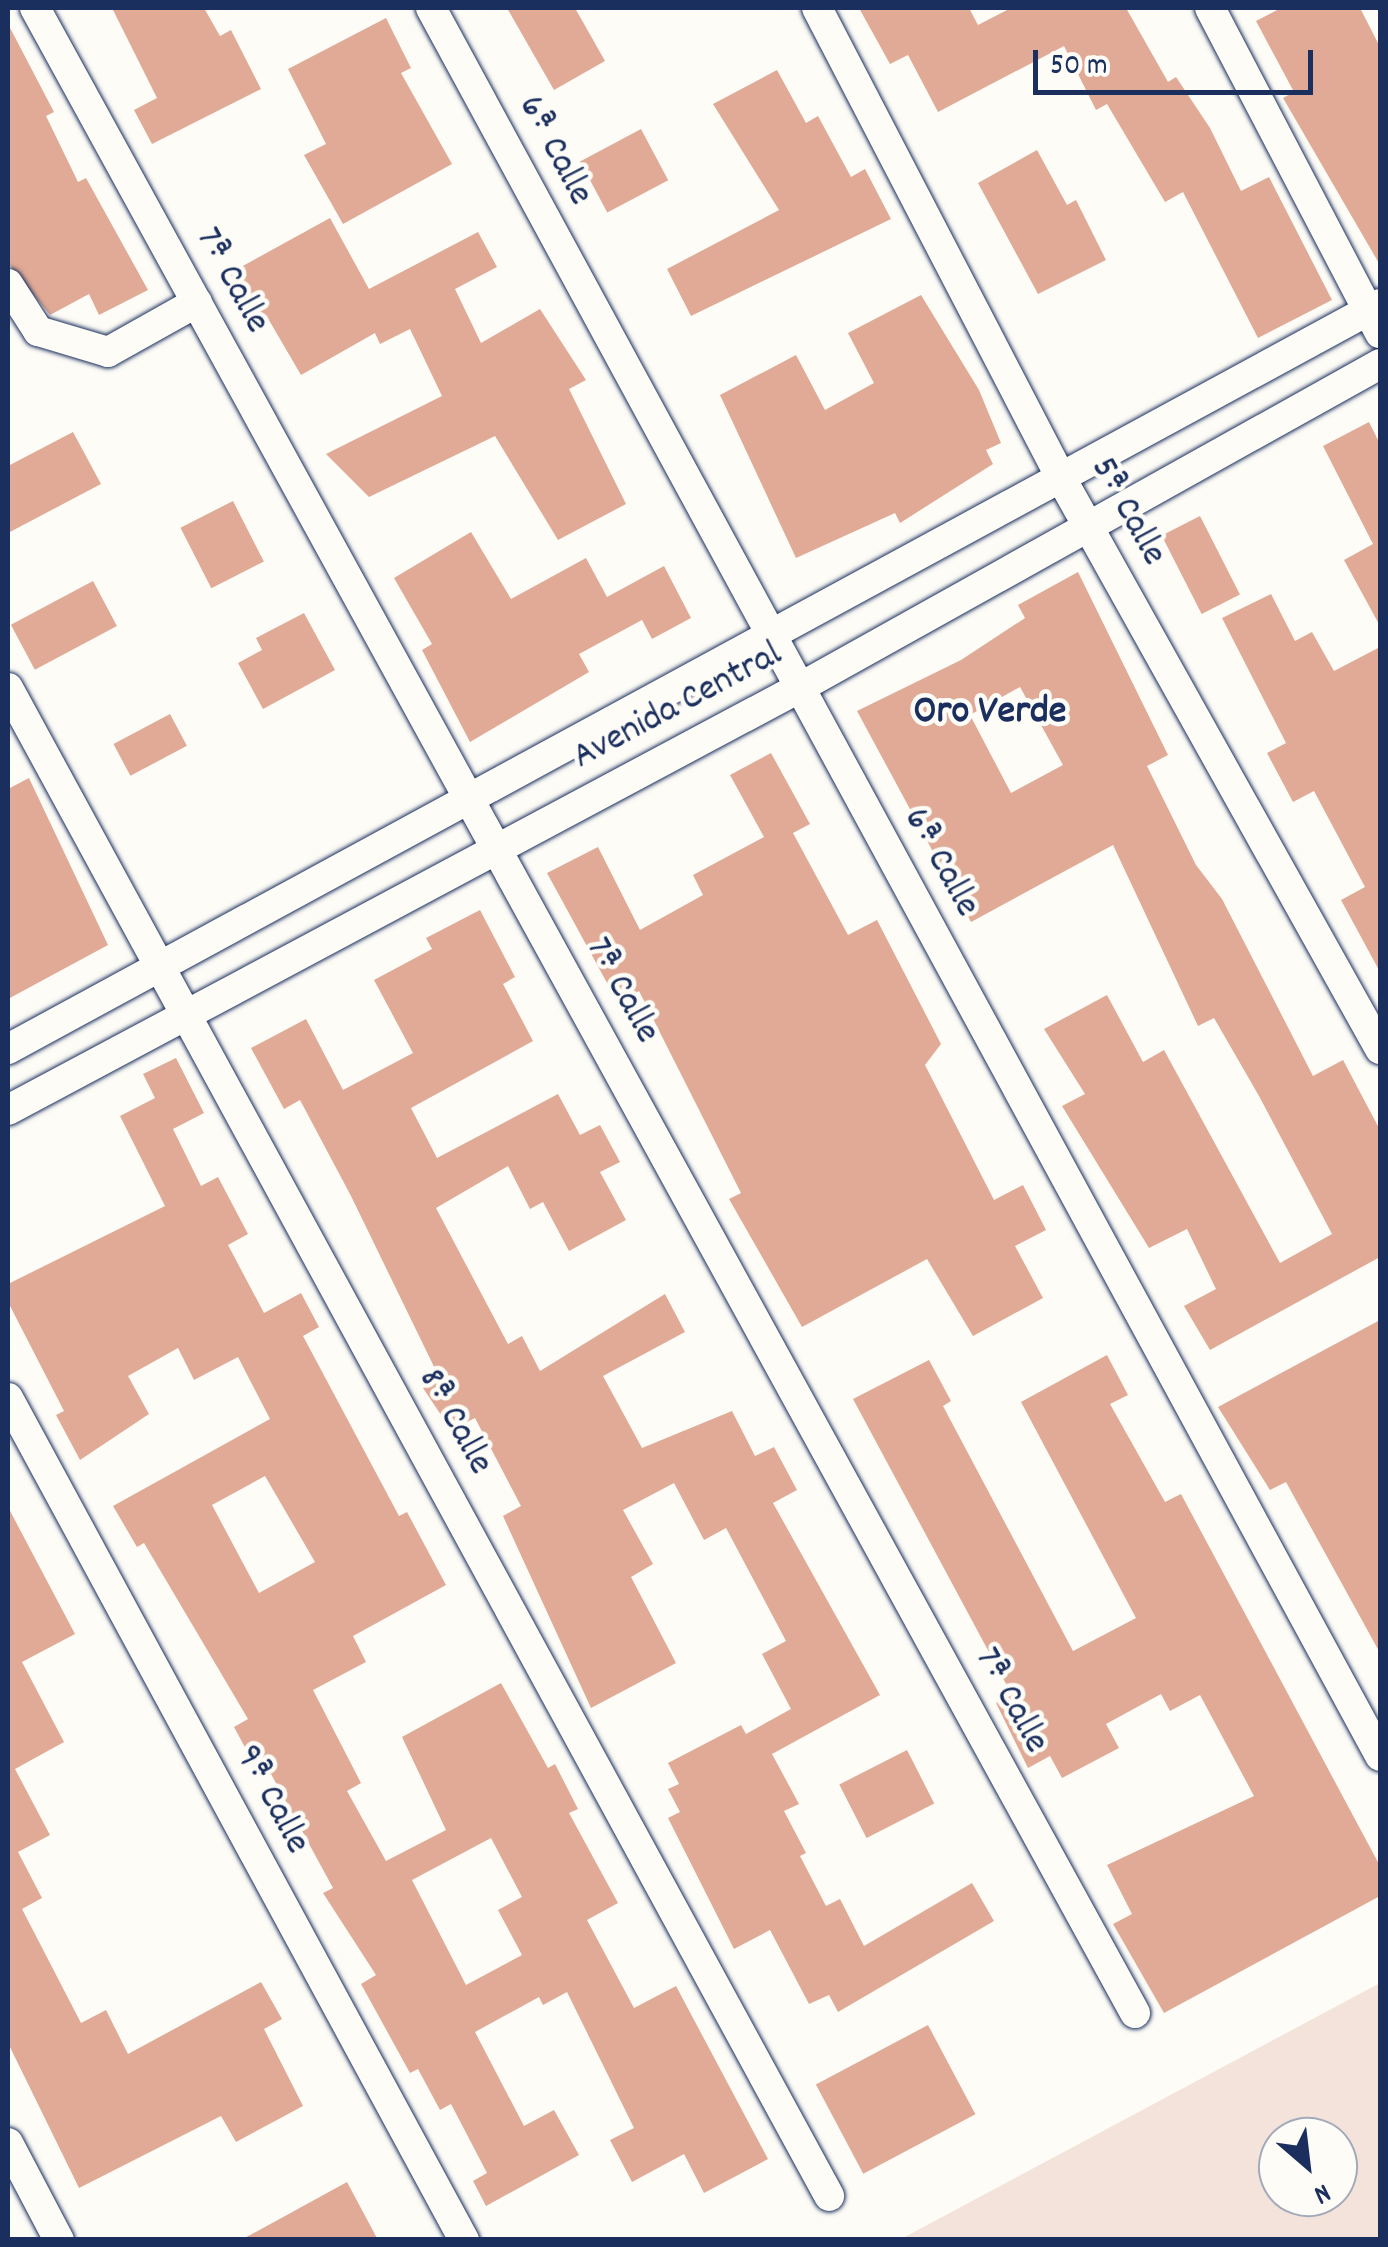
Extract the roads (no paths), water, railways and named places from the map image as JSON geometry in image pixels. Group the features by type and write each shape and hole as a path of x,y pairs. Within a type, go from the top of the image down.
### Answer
{"street":[{"name":"7ª Calle","path":"36,8 1135,2013"},
{"name":"6ª Calle","path":"431,8 1380,1756"},
{"name":"5ª Calle","path":"816,8 1061,478 1380,1049"},
{"path":"1210,8 1376,316"},
{"path":"8,284 38,332 108,352 197,302"},
{"name":"Avenida Central","path":"8,1049 1061,478 1376,316"},
{"name":"Avenida Central","path":"8,1110 185,1011 799,688 1380,364"},
{"name":"8ª Calle","path":"8,688 830,2196"},
{"name":"9ª Calle","path":"8,1398 464,2240"},
{"path":"8,2144 59,2240"}],"district":[{"name":"Oro Verde","path":"990,714"}]}
